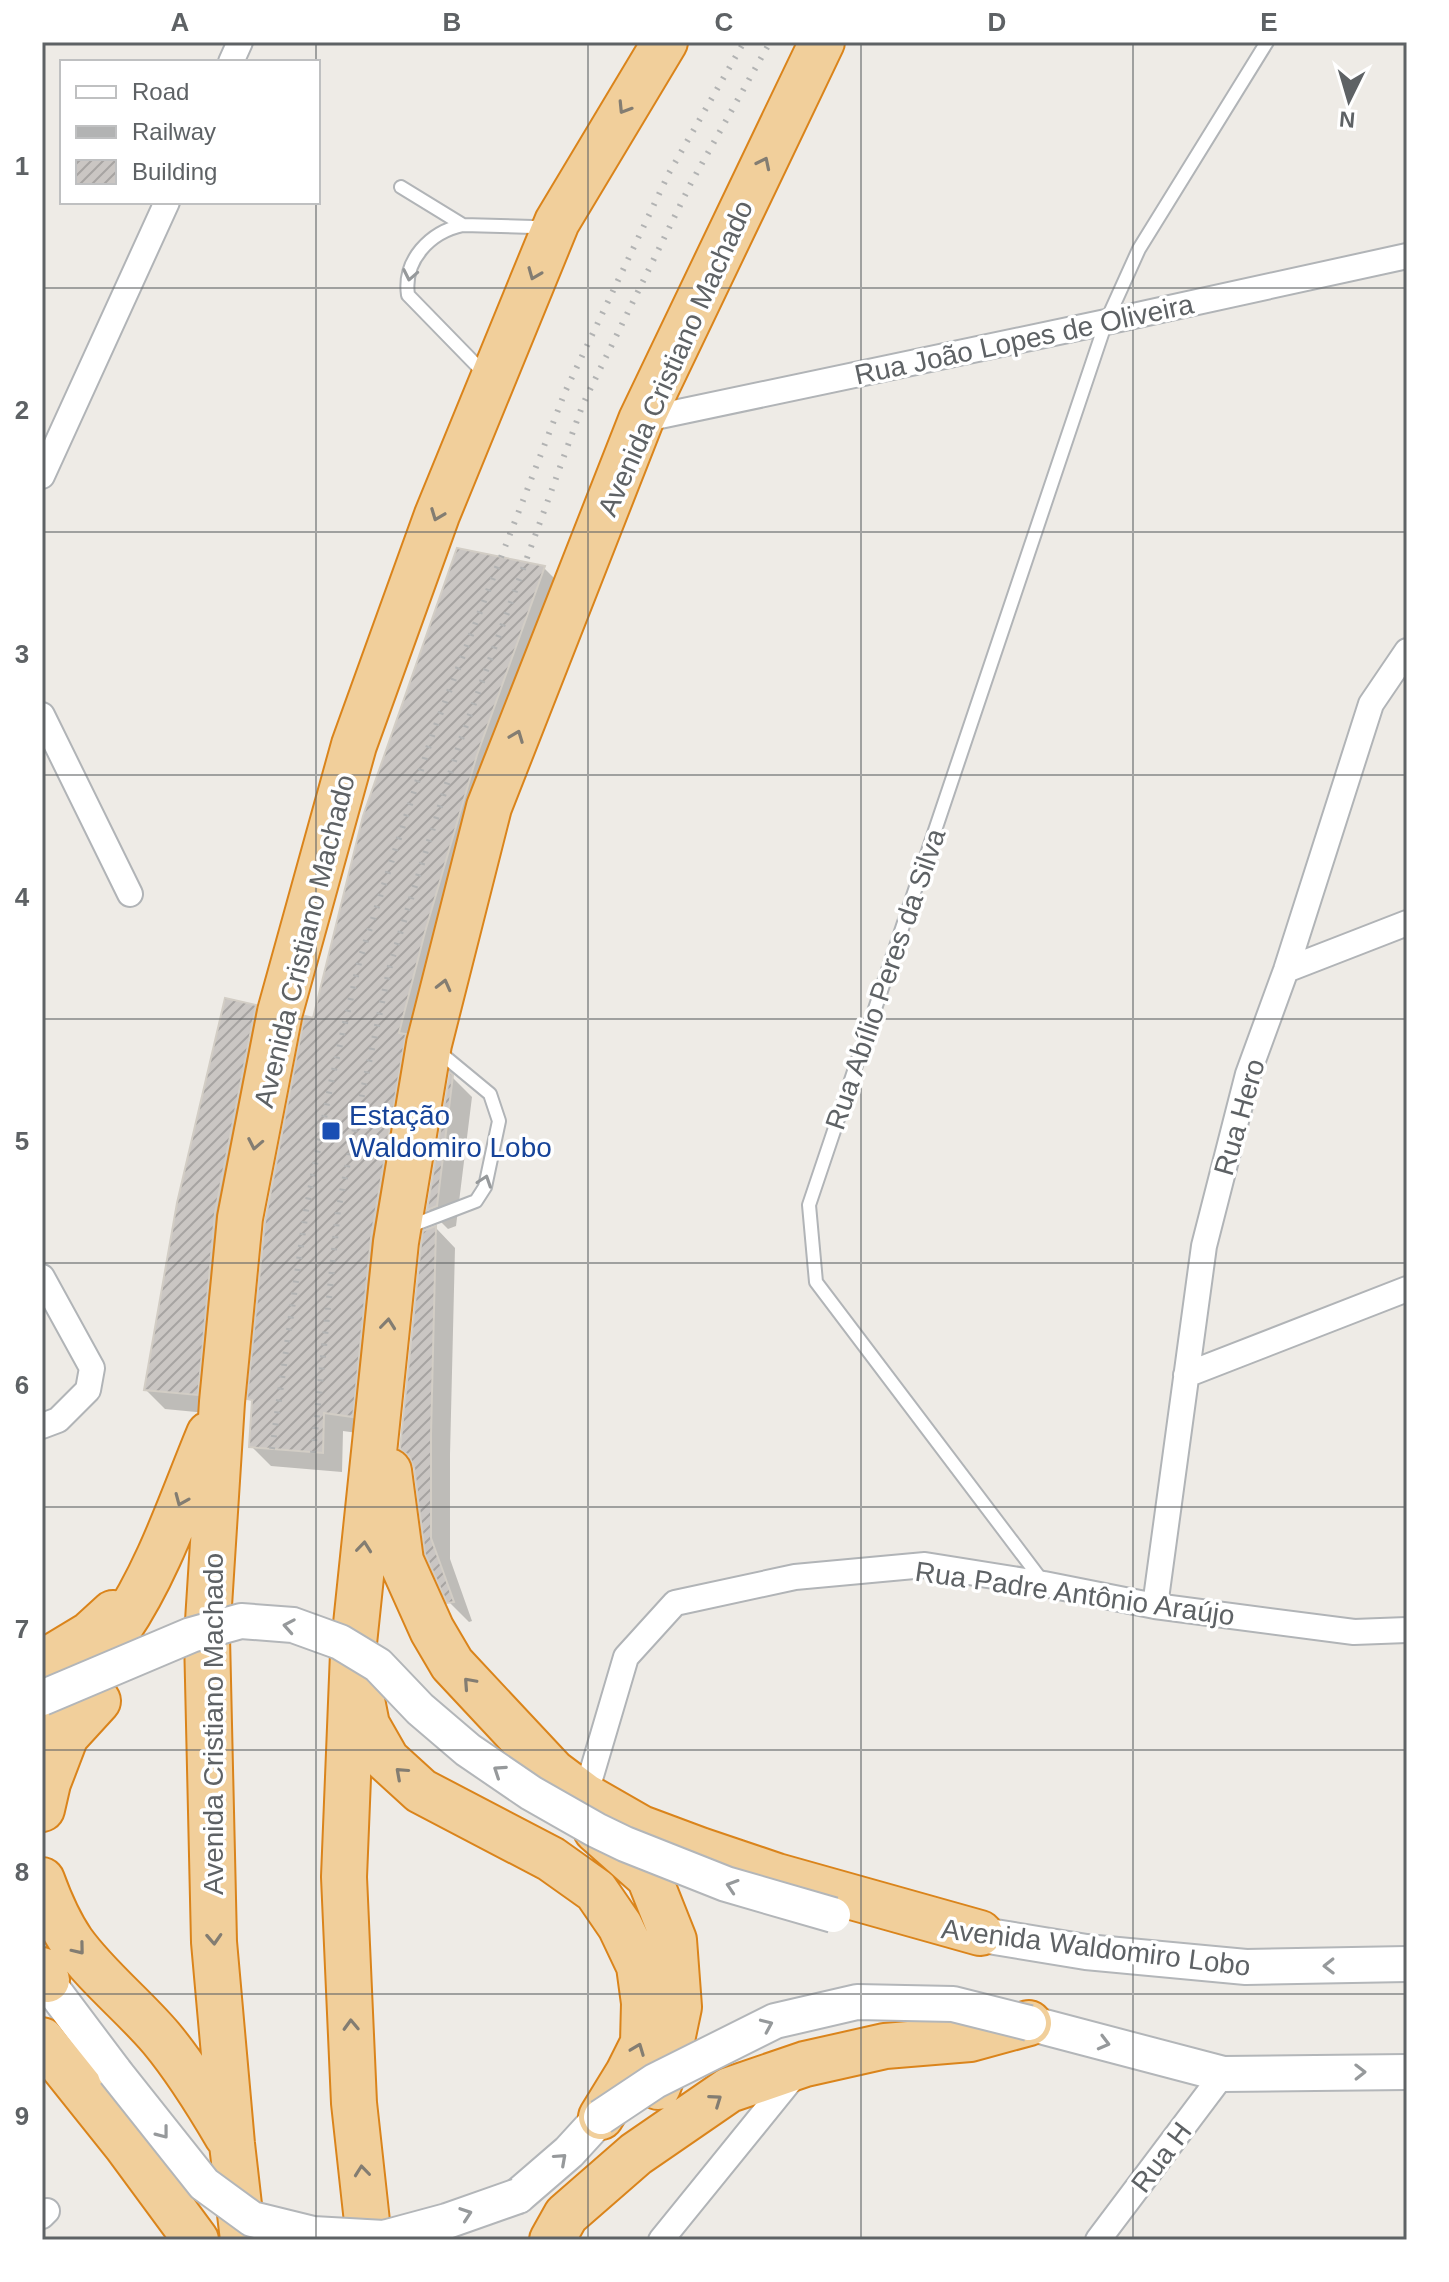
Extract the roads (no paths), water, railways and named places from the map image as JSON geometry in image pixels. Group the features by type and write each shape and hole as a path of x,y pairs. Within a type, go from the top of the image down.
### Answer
{"highway":[{"name":"Avenida Cristiano Machado","path":"243,2240 214,1942 207,1637 222,1402 240,1218 280,1012 354,745 437,515 557,222 665,42"},
{"name":"Avenida Cristiano Machado","path":"369,2240 354,2103 344,1877 353,1653 397,1231 429,1044 489,807 641,420 822,42"},
{"path":"42,1724 120,1628 145,1585 222,1402"},
{"path":"380,1402 401,1561 432,1630 452,1664 649,1877 674,1940 679,2007 667,2064 658,2087 559,2228"},
{"path":"42,1663 90,1634 145,1585"},
{"path":"42,1809 48,1783 66,1736 109,1689 158,1650"},
{"path":"353,1653 367,1725 387,1760 421,1791 551,1859 596,1891 620,1926 639,1966 644,2003 643,2043 601,2117"},
{"path":"590,1813 777,1876 980,1933"},
{"path":"42,1880 50,1902 73,1942 161,2038 199,2090 232,2144"},
{"path":"559,2228 636,2154 729,2090 805,2064 885,2046 970,2039 1029,2023"},
{"path":"42,2040 126,2145 196,2240"}],"main road":[{"name":"Avenida Waldomiro Lobo","path":"42,1698 191,1635 241,1621 293,1625 340,1642 378,1665 420,1709 468,1750 531,1793 590,1813 625,1844 726,1884 833,1915 980,1933 1086,1952 1246,1967 1407,1964"},
{"path":"44,1975 115,2072 204,2184 252,2219 313,2234 384,2238 447,2221 518,2196 569,2152 601,2117 655,2081 775,2021 857,2002 953,2004 1223,2074 1407,2072"}],"street":[{"path":"42,476 166,204"},
{"name":"Rua João Lopes de Oliveira","path":"641,420 1407,256"},
{"name":"Rua Hero","path":"1155,1606 1204,1246 1248,1074 1286,970 1371,704 1407,651"},
{"path":"42,715 130,894"},
{"path":"1286,970 1407,923"},
{"path":"42,1277 92,1368 88,1390 58,1420 42,1426"},
{"path":"1186,1375 1407,1289"},
{"name":"Rua Padre Antônio Araújo","path":"590,1813 626,1657 675,1603 795,1577 925,1565 1155,1606 1354,1632 1407,1630"},
{"path":"661,2240 805,2064"},
{"name":"Rua H","path":"1098,2240 1223,2074"}],"lane":[{"name":"Rua Abílio Peres da Silva","path":"1044,1584 816,1282 809,1205 1106,322 1139,249 1267,42"},
{"path":"401,187 463,225"},
{"path":"491,380 408,295 411,264 423,245 452,228 463,225 533,227 557,222"},
{"path":"397,1231 476,1201 485,1187 499,1121 490,1094 429,1044"}],"railway":[{"path":"272,1449 306,1211 331,1083 360,959 433,733 565,392 669,173 744,42"},
{"path":"313,1453 338,1211 363,1090 390,966 460,742 583,404 691,183 770,42"}],"place":[{"name":"Estação Waldomiro Lobo","path":"331,1131"}]}
